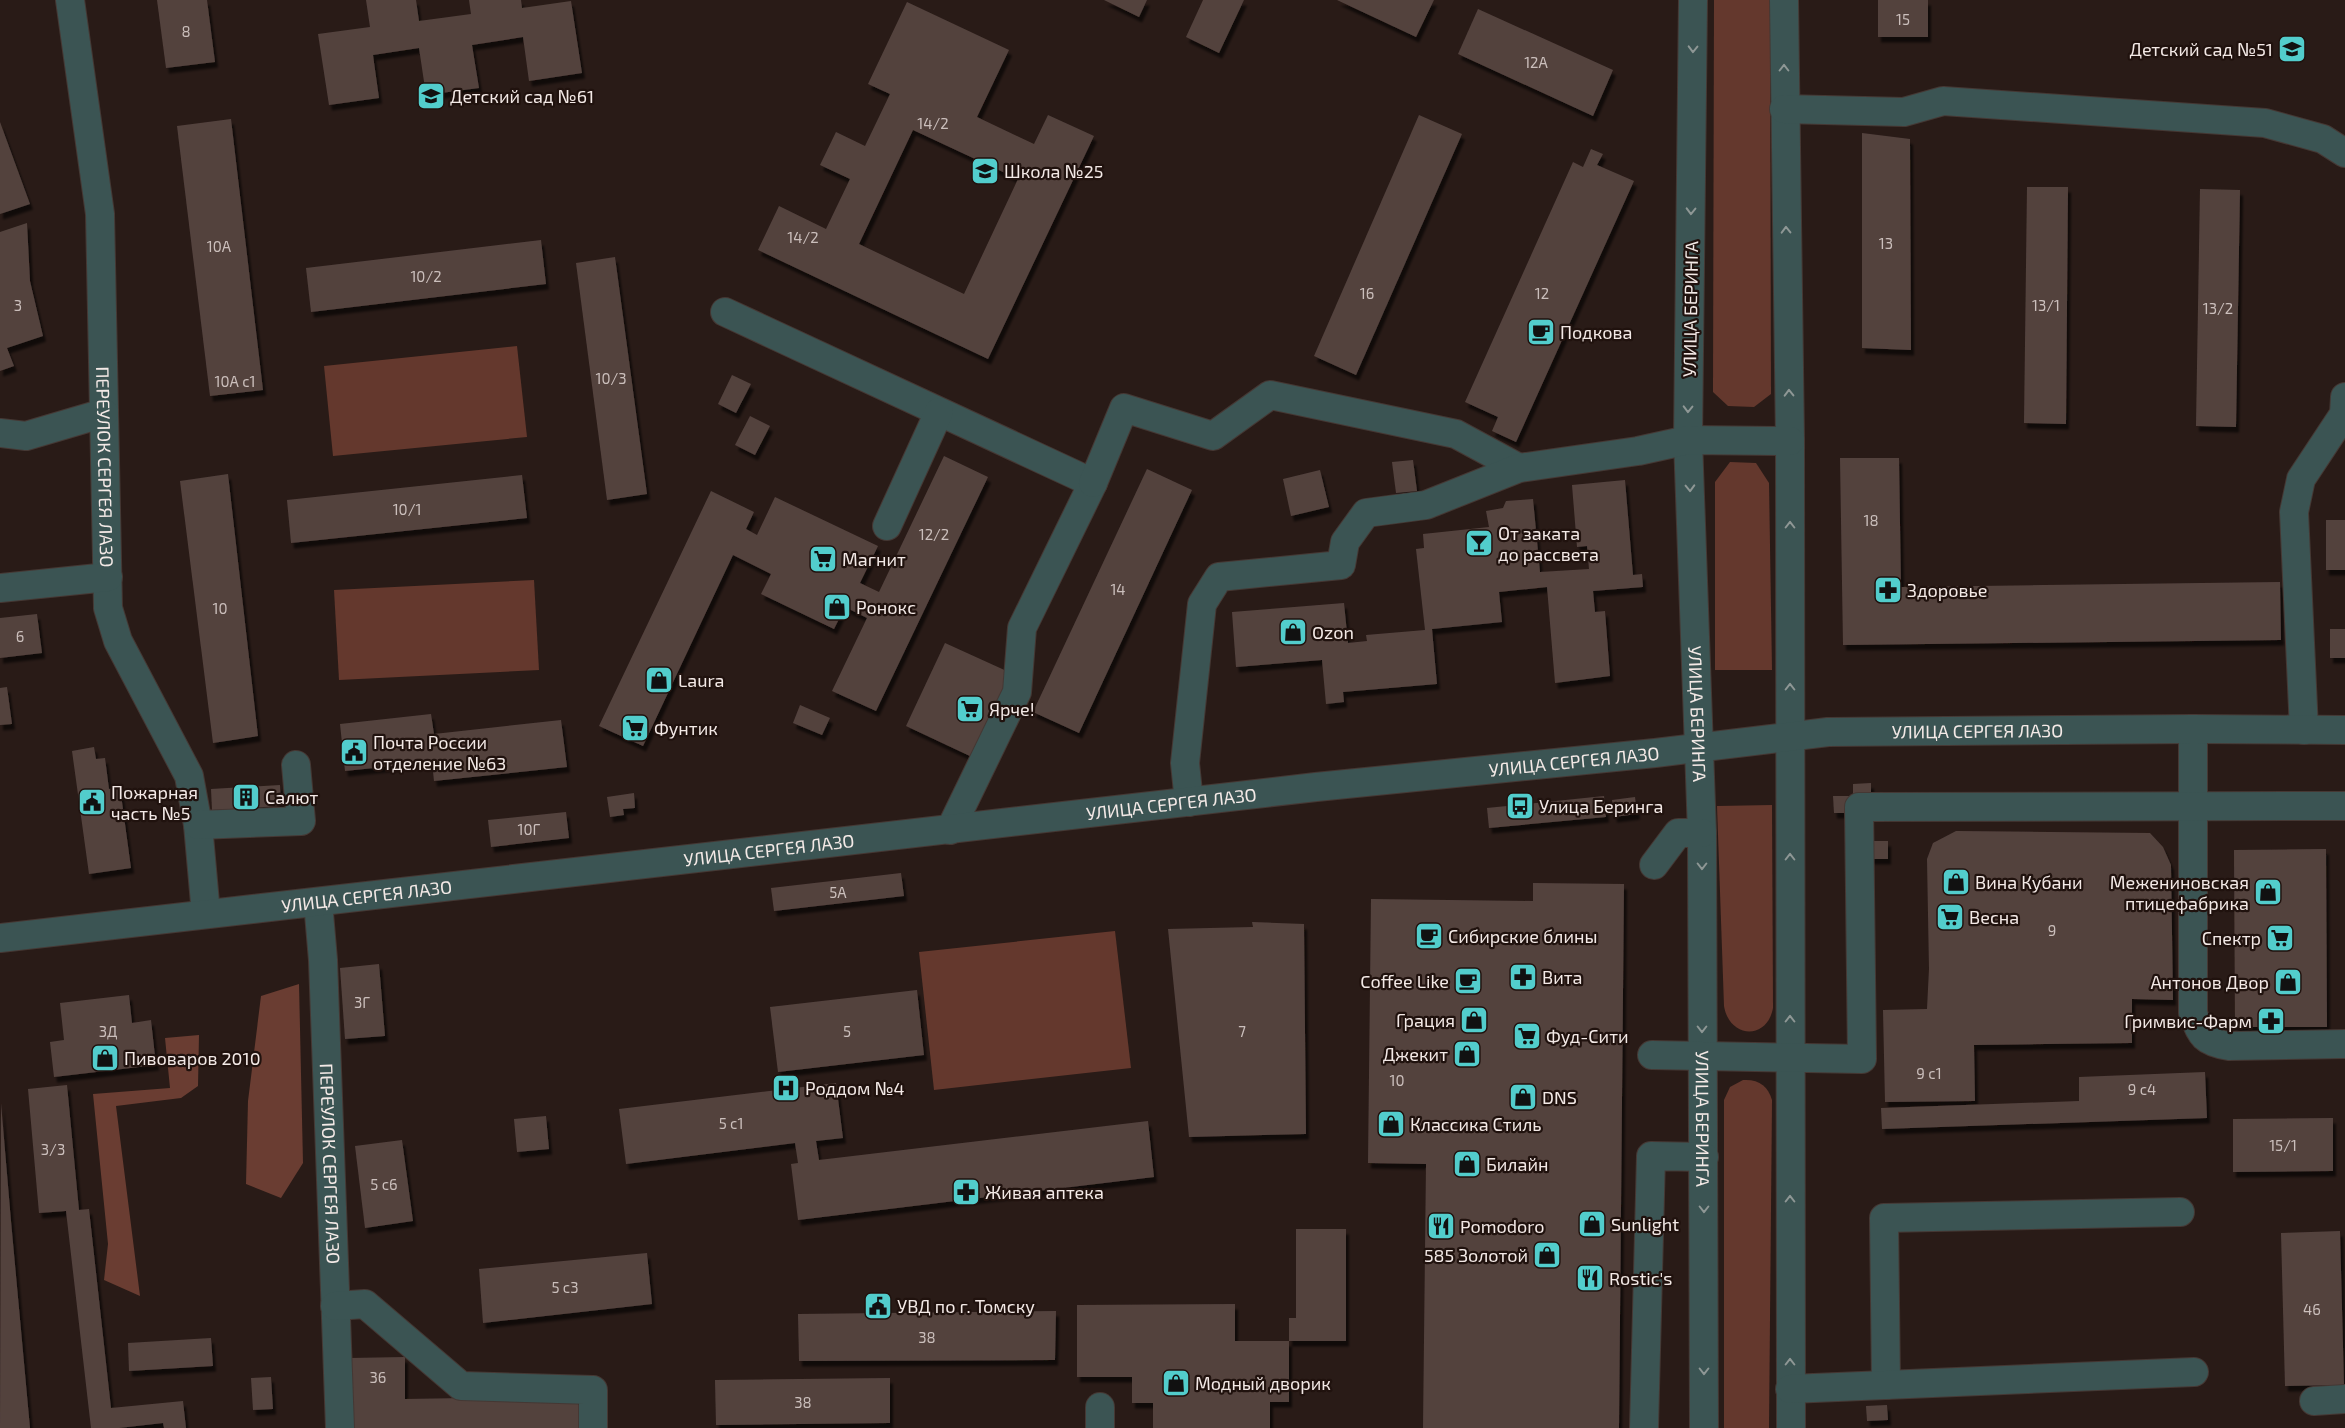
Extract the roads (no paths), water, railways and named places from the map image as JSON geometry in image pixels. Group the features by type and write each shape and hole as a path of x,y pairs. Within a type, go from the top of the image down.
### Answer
{"street":[{"name":"ПЕРЕУЛОК СЕРГЕЯ ЛАЗО","path":"70,0 100,214 108,608 118,641 189,776 198,825 206,914"},
{"name":"УЛИЦА БЕРИНГА","path":"1693,0 1688,440 1702,833 1704,1428"},
{"path":"1784,0 1790,442 1790,1428"},
{"path":"1784,109 1904,112 1943,101 2265,124 2323,139 2345,153"},
{"path":"725,312 1093,483"},
{"path":"950,830 1018,692 1022,628 1093,483 1124,408 1213,436 1270,395 1456,434 1519,468"},
{"path":"2304,730 2294,512 2301,479 2344,414 2345,397"},
{"path":"887,526 940,412"},
{"path":"0,433 26,436 104,413"},
{"path":"1189,802 1185,763 1202,604 1219,577 1341,565 1345,542 1366,513 1426,505 1519,468 1638,452 1688,440 1790,442"},
{"path":"0,588 108,576"},
{"path":"2193,729 2193,1013 2198,1029 2212,1043 2229,1046 2345,1044"},
{"name":"УЛИЦА СЕРГЕЯ ЛАЗО","path":"0,938 1189,802 1698,748 1828,732 2193,729 2345,730"},
{"path":"198,825 301,821 296,765"},
{"path":"1652,1055 1862,1059 1859,807 2345,806"},
{"path":"1654,865 1678,833 1702,833"},
{"name":"ПЕРЕУЛОК СЕРГЕЯ ЛАЗО","path":"318,902 323,960 340,1428"},
{"path":"1644,1428 1651,1156 1704,1157"},
{"path":"1886,1385 1884,1218 2180,1212"},
{"path":"335,1306 365,1304 461,1386 593,1390 593,1428"},
{"path":"1790,1389 2194,1372"},
{"path":"2314,1401 2345,1399"}],"place":[{"name":"Детский сад №51","path":"2292,49"},
{"name":"Детский сад №61","path":"431,96"},
{"name":"Школа №25","path":"985,171"},
{"name":"Подкова","path":"1541,332"},
{"name":"От заката до рассвета","path":"1479,543"},
{"name":"Магнит","path":"823,559"},
{"name":"Здоровье","path":"1888,590"},
{"name":"Ронокс","path":"837,607"},
{"name":"Ozon","path":"1293,632"},
{"name":"Laura","path":"659,680"},
{"name":"Ярче!","path":"970,709"},
{"name":"Фунтик","path":"635,728"},
{"name":"Почта России отделение №63","path":"354,752"},
{"name":"Салют","path":"246,797"},
{"name":"Пожарная часть №5","path":"92,802"},
{"name":"Улица Беринга","path":"1520,806"},
{"name":"Вина Кубани","path":"1956,882"},
{"name":"Межениновская птицефабрика","path":"2268,892"},
{"name":"Весна","path":"1950,917"},
{"name":"Сибирские блины","path":"1429,936"},
{"name":"Спектр","path":"2280,938"},
{"name":"Вита","path":"1523,977"},
{"name":"Coffee Like","path":"1468,981"},
{"name":"Антонов Двор","path":"2288,982"},
{"name":"Грация","path":"1474,1020"},
{"name":"Гримвис-Фарм","path":"2271,1021"},
{"name":"Фуд-Сити","path":"1527,1036"},
{"name":"Джекит","path":"1467,1054"},
{"name":"Пивоваров 2010","path":"105,1058"},
{"name":"Роддом №4","path":"786,1088"},
{"name":"DNS","path":"1523,1097"},
{"name":"Классика Стиль","path":"1391,1124"},
{"name":"Билайн","path":"1467,1164"},
{"name":"Живая аптека","path":"966,1192"},
{"name":"Sunlight","path":"1592,1224"},
{"name":"Pomodoro","path":"1441,1226"},
{"name":"585 Золотой","path":"1547,1255"},
{"name":"Rostic's","path":"1590,1278"},
{"name":"УВД по г. Томску","path":"878,1306"},
{"name":"Модный дворик","path":"1176,1383"}]}
